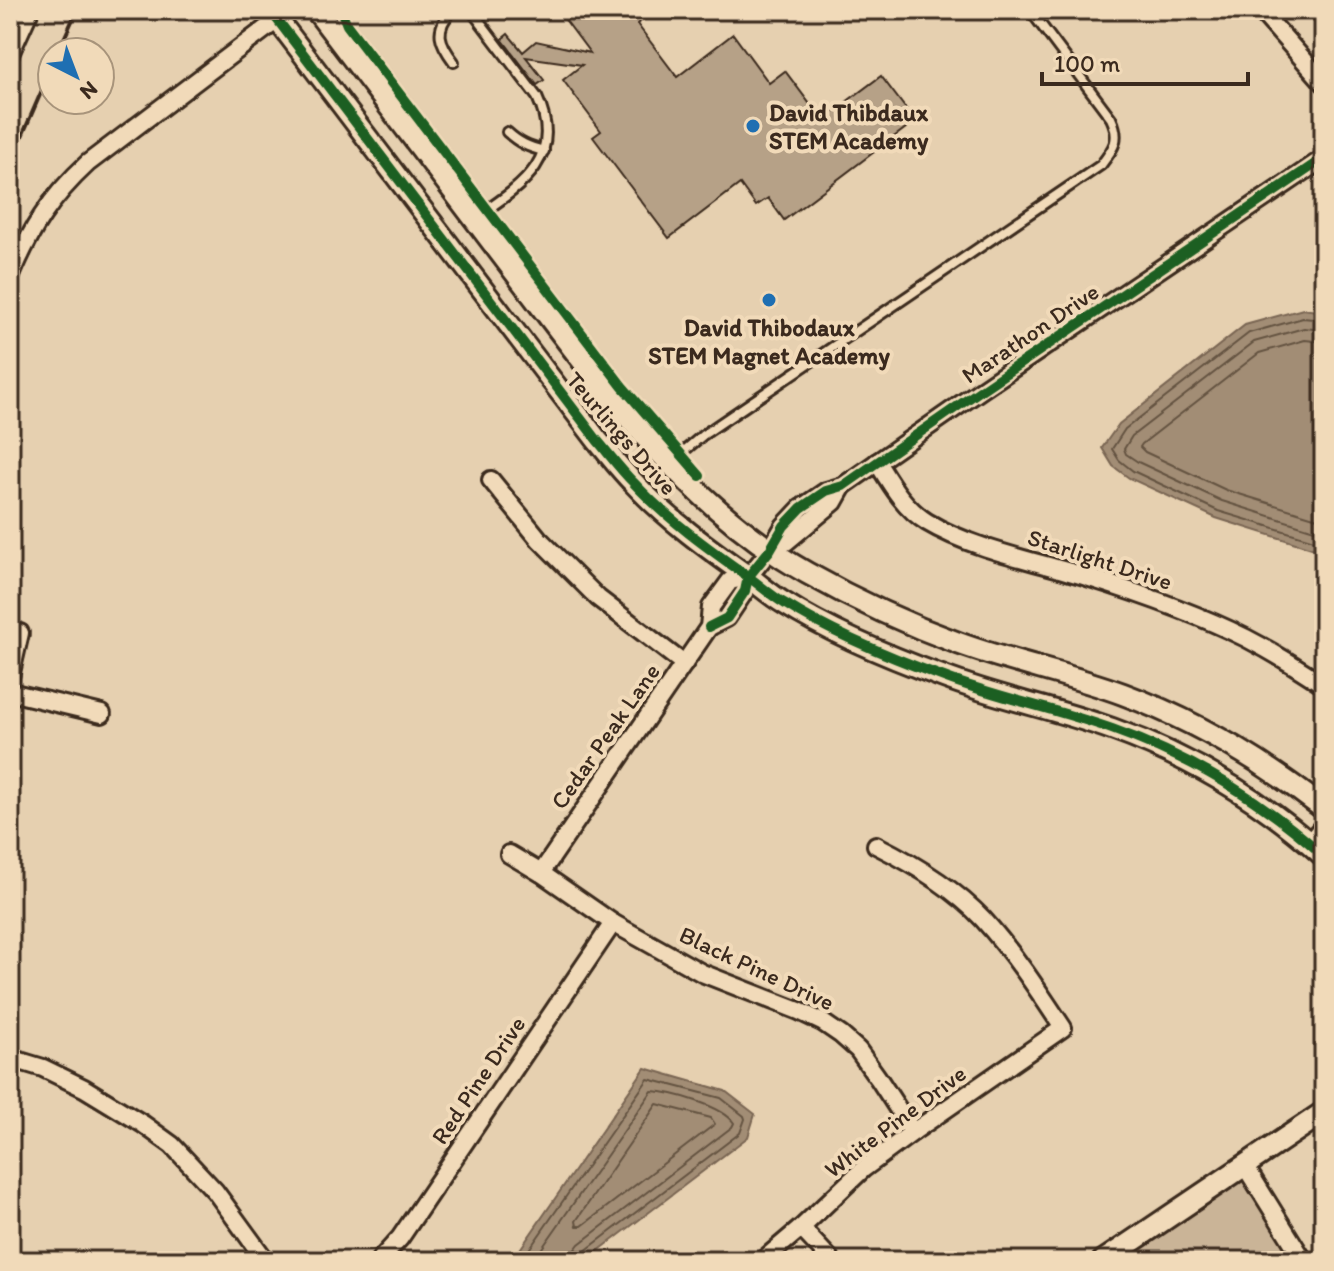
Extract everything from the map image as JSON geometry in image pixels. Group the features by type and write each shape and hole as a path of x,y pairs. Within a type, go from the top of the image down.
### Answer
{"street":[{"path":"10,54 30,10"},
{"name":"Teurlings Drive","path":"316,10 626,417 699,494 742,529 804,572 900,619 959,643 1073,677 1175,715 1265,766 1324,809"},
{"path":"1260,10 1324,83"},
{"path":"10,278 32,231 68,181 279,13"},
{"name":"Teurlings Drive","path":"279,13 562,396 634,483 675,522 784,603 885,653 946,678 1062,712 1157,746 1205,769 1247,795 1316,850"},
{"name":"Marathon Drive","path":"748,577 801,508 826,491 843,486 1324,158"},
{"path":"446,241 475,219"},
{"name":"Starlight Drive","path":"877,462 912,511 933,525 970,541 1087,577 1200,618 1245,638 1324,685"},
{"path":"491,480 539,539 598,598 684,664"},
{"name":"Cedar Peak Lane","path":"541,873 709,627 727,618 745,591 748,577"},
{"path":"10,677 20,633"},
{"path":"10,692 102,714"},
{"path":"1316,850 1324,825"},
{"name":"White Pine Drive","path":"762,1261 863,1169 1063,1028 1029,977 981,917 943,884 876,845"},
{"name":"Black Pine Drive","path":"509,854 613,923 702,973 799,1011 841,1035 858,1050 913,1132"},
{"name":"Red Pine Drive","path":"379,1261 400,1238 613,923"},
{"path":"10,1058 43,1068 84,1088 172,1145 215,1191 266,1261"},
{"path":"1103,1261 1324,1112"},
{"path":"1245,1166 1304,1261"},
{"path":"801,1228 832,1261"}],"lane":[{"path":"452,10 443,19 440,39 454,62"},
{"path":"471,10 537,97 544,112 546,130 544,151 526,181 475,219"},
{"path":"670,462 703,435 1101,165 1115,147 1117,129 1030,10"},
{"path":"507,132 517,142 544,151"}],"shaded area":[{"path":"1245,1166 1306,1261 1106,1261"}],"water":[{"path":"1303,309 1324,312 1324,552 1216,518 1129,478 1113,466 1102,448 1119,424 1245,325"},
{"path":"645,1068 725,1091 755,1114 748,1137 585,1261 512,1261"}],"building":[{"name":"David Thibdaux STEM Academy","path":"558,10 655,10 637,24 677,77 733,34 769,83 785,71 822,120 881,76 915,121 784,220 768,198 756,206 740,184 669,238 593,137 601,131 563,80 582,65 526,57 544,80 537,85 502,39 508,34 523,52 536,41 590,53"}],"railway":[{"path":"65,36 77,10"},
{"path":"10,164 36,104"}],"cycle path":[{"path":"270,10 597,440 646,496 689,533 780,600 862,644 965,684 1112,729 1170,753 1251,799 1324,856"},
{"path":"341,10 347,25 622,386 700,476"},
{"path":"709,627 727,618 745,591 748,577 770,550 784,526 801,508 826,491 843,486 1324,158"}],"place":[{"name":"David Thibdaux STEM Academy","path":"753,126"},
{"name":"David Thibodaux STEM Magnet Academy","path":"769,300"}]}
